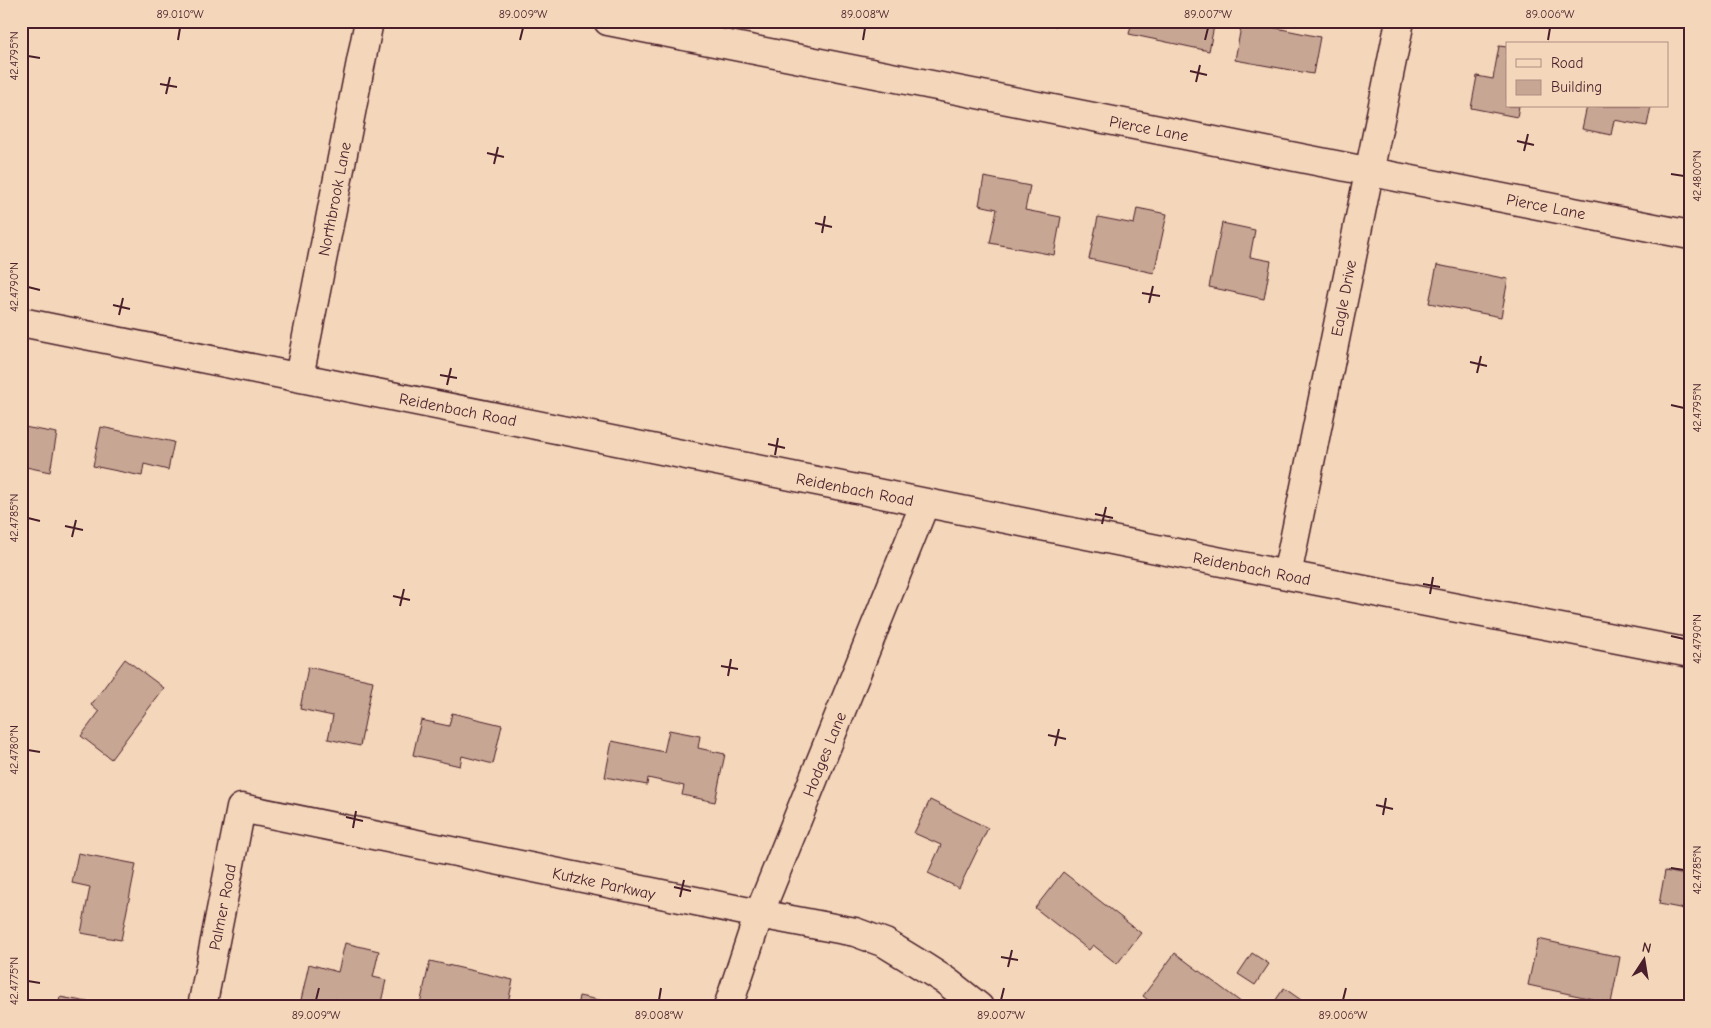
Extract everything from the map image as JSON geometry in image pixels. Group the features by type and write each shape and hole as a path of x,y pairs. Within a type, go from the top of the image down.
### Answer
{"street":[{"name":"Northbrook Lane","path":"299,377 369,21"},
{"name":"Pierce Lane","path":"608,21 1690,235"},
{"name":"Eagle Drive","path":"1287,574 1400,21"},
{"name":"Reidenbach Road","path":"21,322 925,503 1690,653"},
{"name":"Hodges Lane","path":"728,1007 759,914 925,503"},
{"name":"Kutzke Parkway","path":"241,808 855,932 885,943 946,981 979,1007"},
{"name":"Palmer Road","path":"202,1007 241,808"}],"building":[{"path":"1028,21 1057,21 1056,26"},
{"path":"1132,21 1215,21 1209,51 1129,34"},
{"path":"1242,21 1320,37 1313,74 1235,60"},
{"path":"1499,46 1506,47 1506,108 1519,108 1517,117 1471,108 1477,76 1493,79"},
{"path":"1587,108 1651,108 1647,126 1614,120 1611,135 1582,129"},
{"path":"984,177 1030,186 1025,210 1061,217 1054,255 990,243 997,209 979,205"},
{"path":"1137,208 1167,214 1154,273 1089,259 1098,217 1134,224"},
{"path":"1222,223 1255,230 1250,257 1271,261 1264,299 1209,287"},
{"path":"1437,265 1508,279 1501,317 1429,303"},
{"path":"21,408 27,409 24,427 57,433 50,472 21,466"},
{"path":"101,427 174,442 168,470 144,464 142,476 93,466"},
{"path":"125,659 164,688 111,759 81,736 99,712 91,705"},
{"path":"308,667 373,681 360,746 328,739 333,716 300,709"},
{"path":"452,713 502,725 493,764 462,756 460,766 413,755 421,720 449,726"},
{"path":"669,730 700,736 698,748 725,754 715,802 682,795 684,786 648,778 647,785 605,777 612,741 664,752"},
{"path":"930,800 988,828 959,888 928,873 941,845 914,833"},
{"path":"78,853 136,864 121,940 81,933 90,887 72,883"},
{"path":"1665,871 1690,876 1690,910 1659,904"},
{"path":"1063,872 1141,933 1117,964 1093,945 1089,950 1035,908"},
{"path":"1538,939 1620,957 1611,1003 1528,985"},
{"path":"345,943 379,951 373,977 386,980 380,1007 366,1007 335,999 332,1007 301,1000 309,964 338,972"},
{"path":"1175,953 1242,1003 1240,1007 1157,1007 1143,996"},
{"path":"1252,953 1269,964 1255,985 1238,974"},
{"path":"430,961 513,980 507,1007 433,1007 420,1004"},
{"path":"1284,988 1311,1007 1271,1007"},
{"path":"579,996 614,1003 613,1007 577,1007"},
{"path":"60,997 99,1004 99,1007 58,1007"}]}
